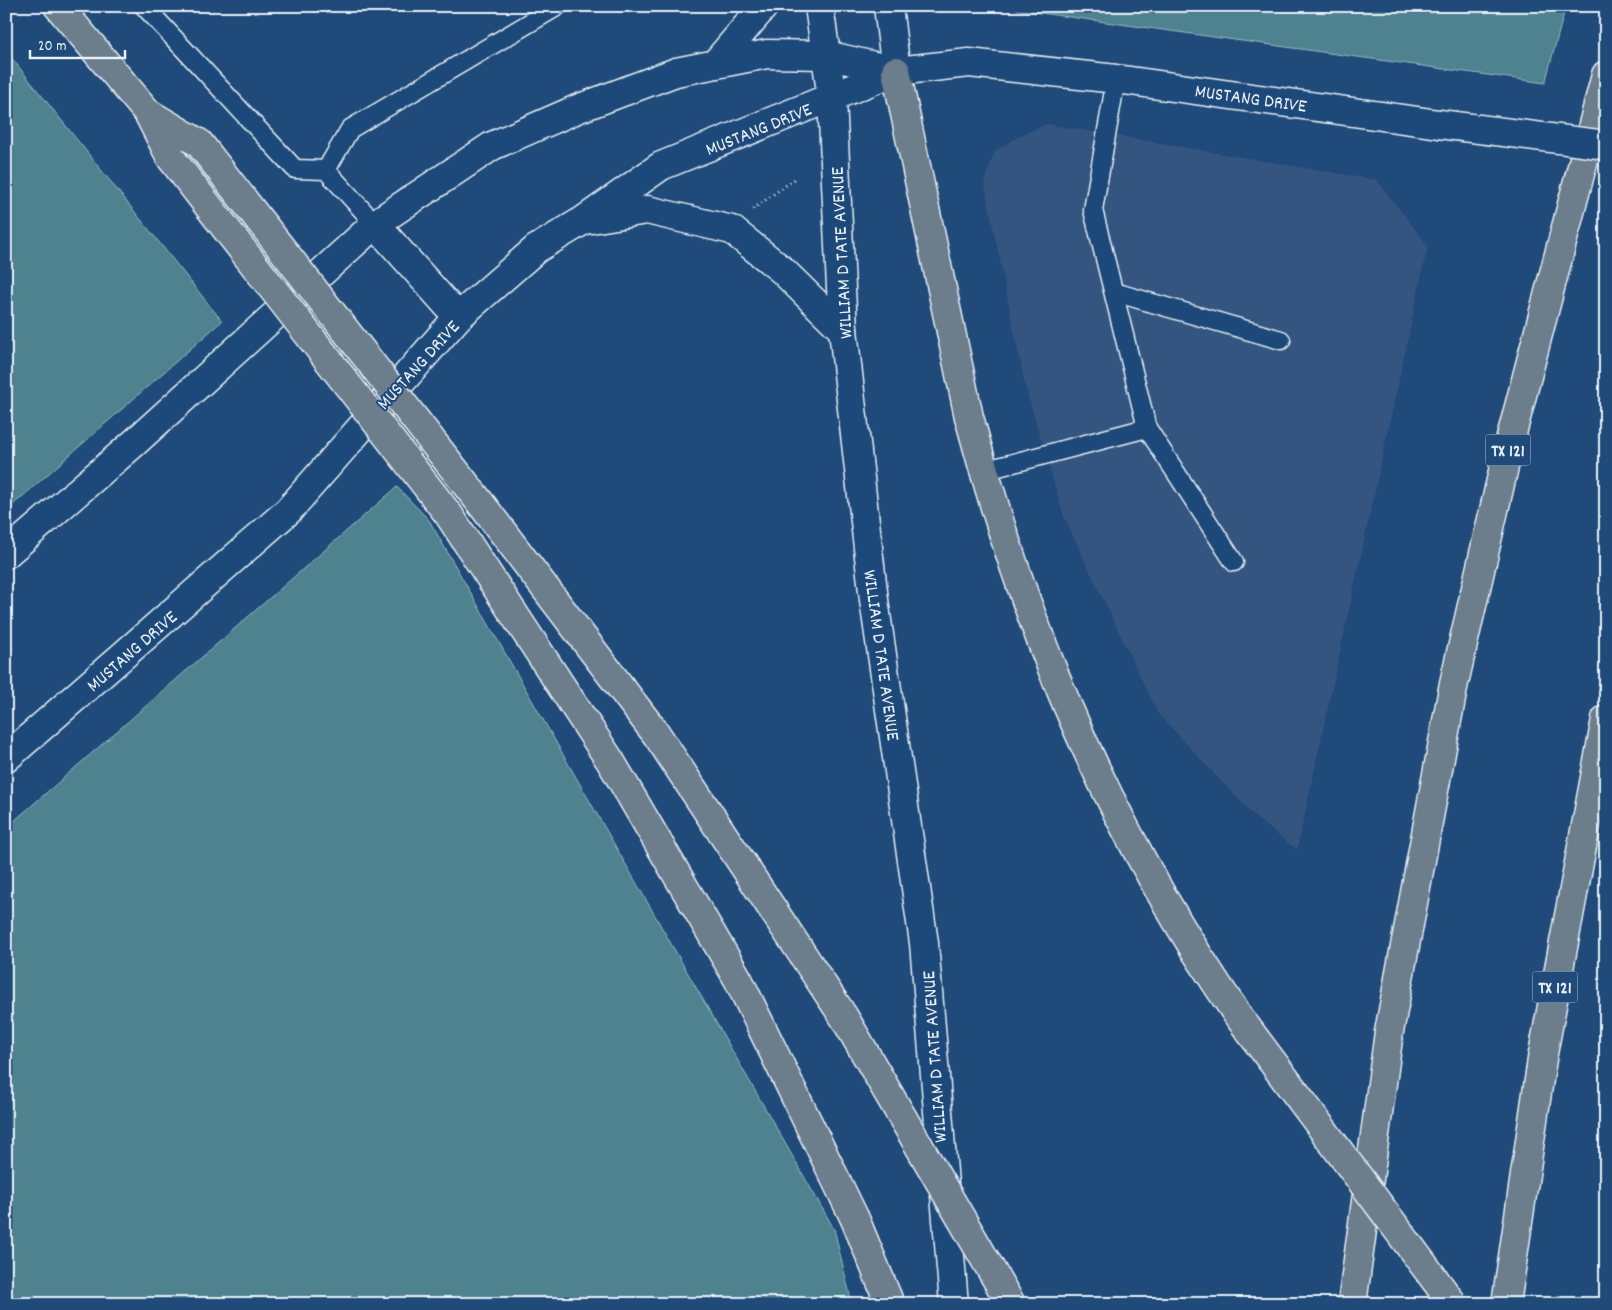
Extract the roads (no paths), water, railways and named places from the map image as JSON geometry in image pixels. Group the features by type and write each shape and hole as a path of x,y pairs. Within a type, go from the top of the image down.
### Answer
{"highway":[{"path":"58,6 148,113 171,158 449,515 612,762 738,980 855,1219 890,1304"},
{"path":"896,71 952,340 983,471 1048,663 1085,748 1135,849 1179,928 1239,1017 1453,1304"},
{"name":"TX 121","path":"1352,1304 1389,1032 1454,684 1510,441 1606,75"},
{"path":"148,113 199,143 482,504 657,735 844,1017 1010,1304"},
{"name":"TX 121","path":"1506,1304 1542,1060 1606,719"}],"main road":[{"path":"715,64 764,6"},
{"name":"WILLIAM D TATE AVENUE","path":"819,6 832,99 843,330 874,600 924,943 954,1304"},
{"path":"888,6 896,71"},
{"name":"MUSTANG DRIVE","path":"6,554 133,444 375,224 492,146 576,109 676,72 767,54 826,55 896,71"},
{"name":"MUSTANG DRIVE","path":"6,758 288,511 458,317 536,249 584,220 662,166 832,99 896,71 969,63 1116,79 1606,145"},
{"path":"584,220 647,210 732,230 782,270 843,330"},
{"path":"375,224 458,317"}],"lane":[{"path":"144,6 295,169 326,170 375,224"},
{"path":"326,170 350,129 558,6"},
{"path":"1116,79 1093,210 1147,428 1234,562"},
{"path":"1114,292 1281,340"},
{"path":"983,471 1147,428"}]}
